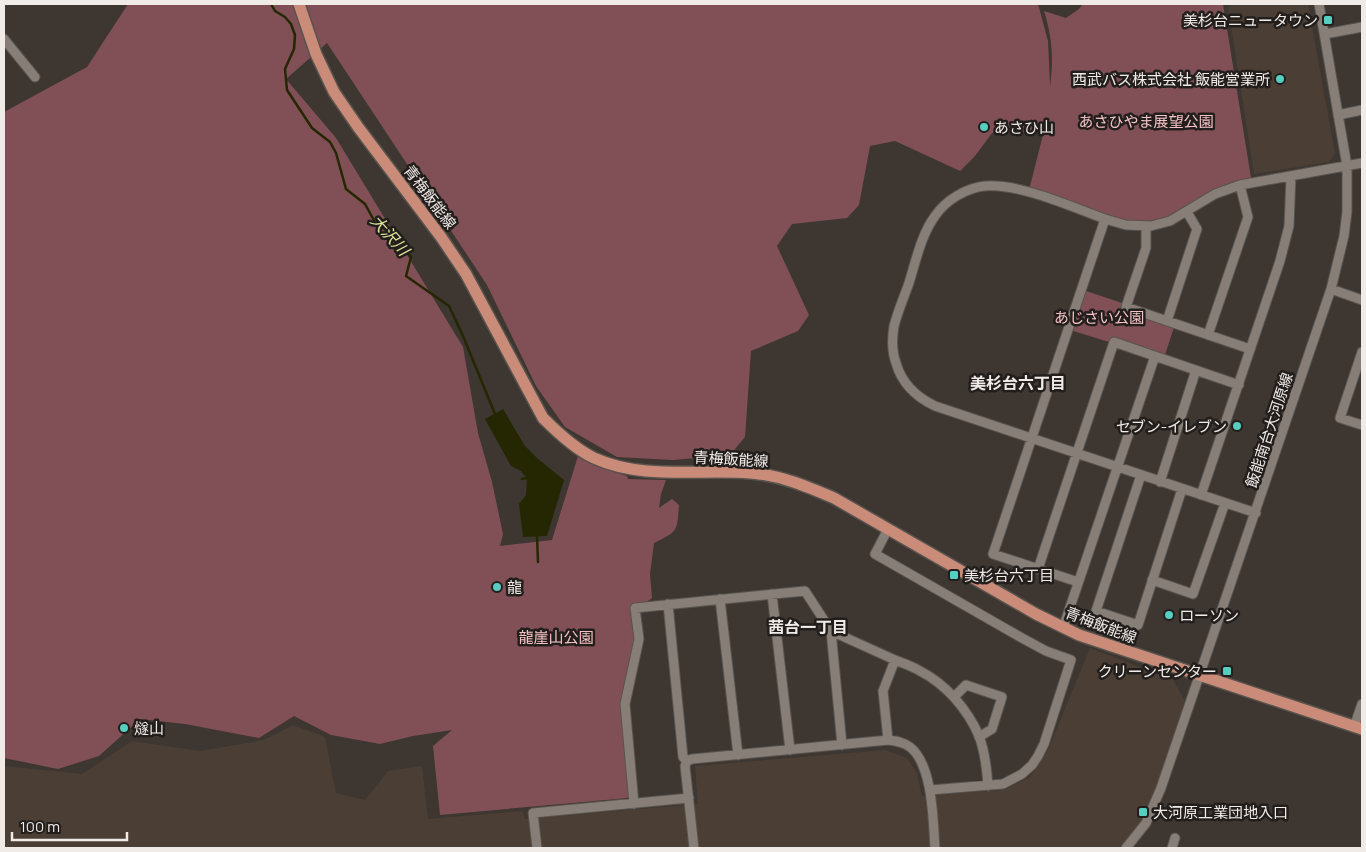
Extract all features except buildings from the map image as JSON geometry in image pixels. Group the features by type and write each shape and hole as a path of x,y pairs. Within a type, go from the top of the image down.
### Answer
{"main road":[{"name":"青梅飯能線","path":"299,4 316,54 334,92 462,266 544,418 556,432 593,458 623,468 687,472 749,472 791,480 834,498 1063,628 1358,728"}],"street":[{"name":"飯能南台大河原線","path":"1126,848 1146,823 1161,788 1331,289 1344,236 1347,212 1347,166 1319,4"},
{"path":"1324,34 1362,27"},
{"path":"4,39 35,77"},
{"path":"1338,115 1362,110"},
{"path":"1256,513 1030,439 935,406 923,400 911,391 896,363 892,343 894,326 925,234 934,216 945,204 964,191 984,186 1005,186 1022,190 1105,219 1126,225 1146,227 1170,221 1215,194 1240,185 1362,163"},
{"path":"1201,495 1280,261 1289,226 1290,176"},
{"path":"1208,335 1248,216 1240,185"},
{"path":"1167,321 1197,229 1187,212"},
{"path":"1078,582 993,554 1105,219"},
{"path":"1146,227 1146,248 1126,307 1250,349"},
{"path":"1331,289 1362,300"},
{"path":"1038,569 1114,342 1239,385"},
{"path":"1362,352 1340,418 1362,425"},
{"path":"1063,628 1154,356"},
{"path":"1160,482 1196,370"},
{"path":"1141,475 1096,611 1138,625 1182,489"},
{"path":"1152,580 1193,594 1225,503"},
{"path":"888,529 875,554 1030,642 1071,660 1044,744 1032,765 1013,780 1003,784 930,790"},
{"path":"634,804 625,704 639,639 635,608 805,591 832,631 842,744"},
{"path":"772,594 790,750"},
{"path":"720,599 738,755"},
{"path":"668,604 683,757 687,761"},
{"path":"832,631 920,671 954,697 979,737 986,763 988,786"},
{"path":"888,740 884,691 895,660"},
{"path":"954,697 966,685 1002,697 992,729 979,737"},
{"path":"1358,728 1362,704"},
{"path":"687,761 842,744 888,740 900,742 911,748 919,757 930,790 935,848"},
{"path":"687,761 694,848"},
{"path":"537,848 533,813 689,798"},
{"path":"1172,848 1175,838"}],"shaded area":[{"name":"西武バス株式会社 飯能営業所","path":"1241,4 1308,4 1335,153 1329,162 1254,174 1228,6"},
{"path":"503,409 525,446 564,480 547,536 523,537 519,504 526,495 527,478 521,471 511,466 485,419"},
{"path":"1090,648 1173,680 1185,701 1159,783 1140,822 1119,848 4,848 4,766 82,774 132,741 200,751 264,740 293,725 325,737 336,793 365,800 388,771 422,766 428,819 523,811 525,819 698,804 695,766 885,750 907,758 917,773 922,796 1003,790 1029,778 1048,750"}],"green space":[{"path":"128,4 1038,4 1048,41 1050,86 1052,48 1044,11 1066,18 1083,4 1223,4 1251,178 1222,188 1172,216 1156,221 1138,221 1100,215 1029,190 1044,131 992,133 975,156 960,171 895,141 870,146 859,205 847,218 792,224 777,246 809,315 798,331 751,351 745,437 730,455 673,460 617,457 565,427 536,386 487,285 327,43 286,79 336,138 463,347 478,433 492,482 503,534 500,546 552,540 578,456 594,465 627,476 628,479 666,480 659,508 672,499 679,505 678,521 675,530 654,543 650,574 652,598 645,603 632,606 635,641 628,670 630,795 628,798 440,815 433,746 452,730 413,736 380,744 331,735 294,716 259,738 185,724 140,719 99,756 58,769 4,758 4,112 87,67"},
{"name":"あじさい公園","path":"1083,290 1122,303 1120,310 1174,327 1165,355 1111,338 1109,342 1070,330"}],"waterway":[{"name":"大沢川","path":"271,4 275,11 285,17 291,24 295,35 294,49 285,69 287,90 312,128 330,142 336,153 346,189 365,204 376,224 393,234 411,257 406,276 449,306 495,414"},
{"path":"522,479 527,478"},
{"path":"537,536 538,562"}],"place":[{"name":"美杉台ニュータウン","path":"1328,20"},
{"name":"西武バス株式会社 飯能営業所","path":"1280,79"},
{"name":"あさひ山","path":"984,127"},
{"name":"セブン-イレブン","path":"1237,426"},
{"name":"美杉台六丁目","path":"954,575"},
{"name":"龍","path":"497,587"},
{"name":"ローソン","path":"1169,615"},
{"name":"クリーンセンター","path":"1227,671"},
{"name":"燧山","path":"124,728"},
{"name":"大河原工業団地入口","path":"1143,812"}],"district":[{"name":"美杉台六丁目","path":"1018,383"},
{"name":"茜台一丁目","path":"808,627"}],"park label":[{"name":"あさひやま展望公園","path":"1146,121"},
{"name":"龍崖山公園","path":"556,637"}]}
